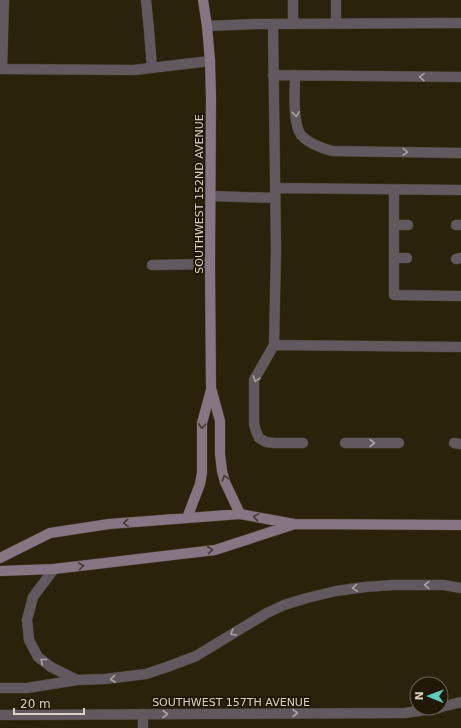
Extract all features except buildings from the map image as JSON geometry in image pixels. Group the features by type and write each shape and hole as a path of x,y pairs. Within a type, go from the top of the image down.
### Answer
{"street":[{"path":"4,0 1,69 134,70 210,61"},
{"path":"146,0 152,68"},
{"name":"SOUTHWEST 152ND AVENUE","path":"187,518 200,484 202,472 202,424 211,388 211,98 210,61 204,0"},
{"path":"293,24 294,0"},
{"path":"336,0 336,24"},
{"path":"207,26 273,24 461,23"},
{"path":"273,24 276,250 274,345 254,380 254,423 259,438 266,442 303,442"},
{"path":"273,75 461,77"},
{"path":"295,75 296,124 301,134 311,143 320,148 332,151 461,152"},
{"path":"211,196 394,190 461,190"},
{"path":"394,190 394,295 461,296"},
{"path":"394,225 408,225"},
{"path":"394,258 407,258"},
{"path":"152,265 210,264"},
{"path":"274,345 461,347"},
{"name":"SOUTHWEST 152ND AVENUE","path":"211,388 220,421 220,454 222,471 225,482 240,514"},
{"path":"345,443 399,443"},
{"path":"0,558 50,533 109,524 240,514 294,524 461,525"},
{"path":"0,571 54,569 215,550 294,524"},
{"path":"54,569 33,597 27,620 29,640 38,657 51,667 77,680"},
{"path":"0,688 27,688 77,680 128,677 146,674 196,656 267,613 284,605 343,590 393,585 444,585 461,588"},
{"name":"SOUTHWEST 157TH AVENUE","path":"449,705 461,702"},
{"name":"SOUTHWEST 157TH AVENUE","path":"0,715 409,712"},
{"path":"143,714 143,728"}]}
